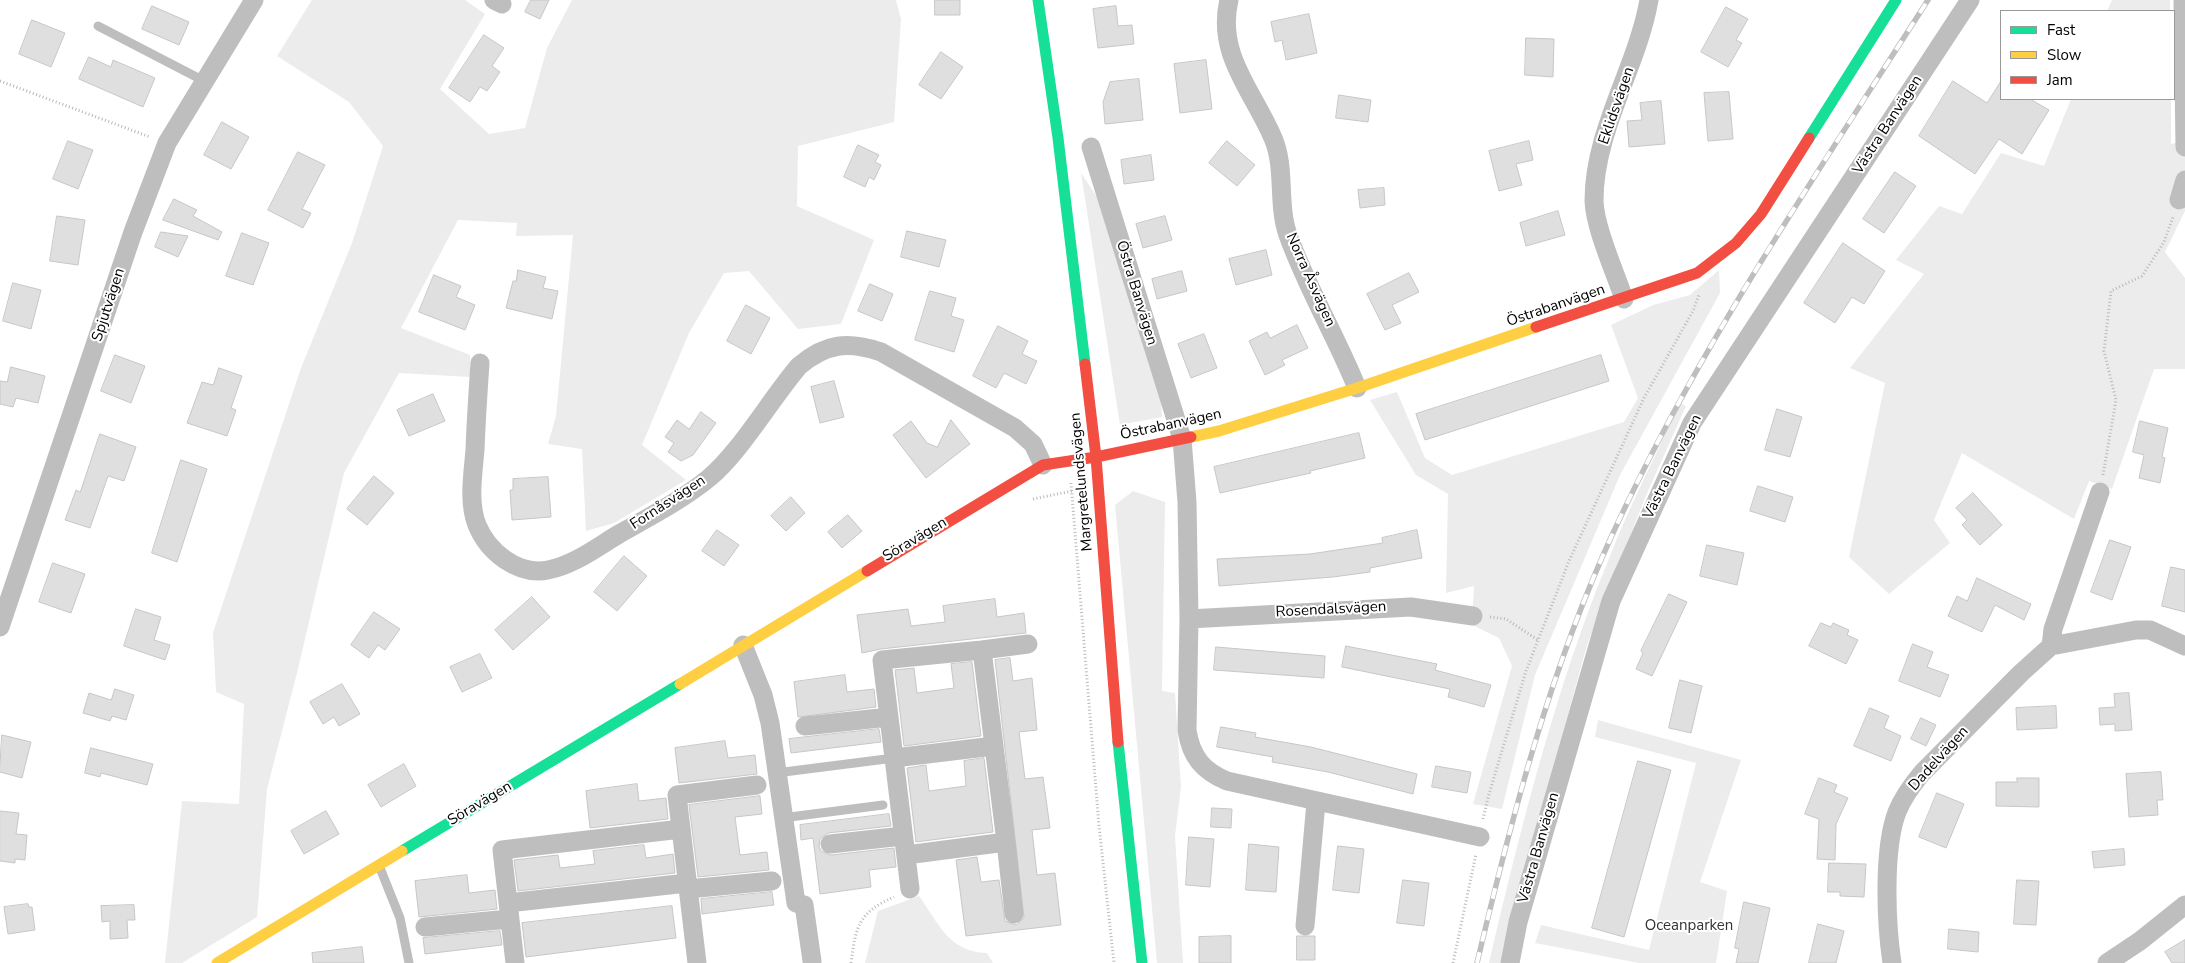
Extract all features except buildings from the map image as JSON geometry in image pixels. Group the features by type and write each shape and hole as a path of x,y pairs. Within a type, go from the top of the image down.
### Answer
{"street":[{"name":"Spjutvägen","path":"0,627 133,232 167,143 206,82 254,0"},
{"name":"Margretelundsvägen","path":"1038,0 1058,138 1096,457 1116,725 1142,963"},
{"name":"Norra Åsvägen","path":"1229,0 1226,13 1227,37 1231,58 1273,139 1279,159 1282,206 1287,233 1304,277 1343,354 1357,388"},
{"name":"Eklidsvägen","path":"1624,299 1598,222 1594,202 1596,176 1606,129 1641,36 1649,0"},
{"name":"Östrabanvägen","path":"1096,457 1219,431 1357,388 1696,273 1736,243 1761,214 1896,0"},
{"name":"Västra Banvägen","path":"1510,963 1539,847 1610,601 1692,423 1970,0"},
{"path":"2183,0 2185,147"},
{"name":"Östra Banvägen","path":"1092,147 1182,439"},
{"path":"2179,200 2185,180"},
{"name":"Fornåsvägen","path":"480,363 473,483 477,524 493,552 513,564 537,570 548,570 568,564 672,503 709,478 727,458 799,366 813,354 827,348 863,346 881,352 1015,428 1033,444 1043,465"},
{"path":"1182,439 1187,502 1189,619 1187,730 1196,758 1205,769 1228,781 1480,837"},
{"name":"Söravägen","path":"218,963 1043,465 1096,457"},
{"path":"2100,492 2052,629 2051,646 2136,630 2150,630 2185,646"},
{"name":"Rosendalsvägen","path":"1189,619 1410,607 1473,616"},
{"path":"910,889 882,660 1028,644"},
{"path":"743,645 763,695 770,723 782,818 796,903 804,906 812,961"},
{"name":"Dadelvägen","path":"1892,963 1888,938 1889,862 1892,832 1897,812 1910,786 2021,673 2051,646"},
{"path":"982,650 1014,914"},
{"path":"805,726 889,718"},
{"path":"894,758 994,746"},
{"path":"697,963 677,796 757,785"},
{"path":"1305,926 1316,802"},
{"path":"515,963 502,850 681,829"},
{"path":"830,844 903,836"},
{"path":"906,855 1006,842"},
{"path":"425,927 508,911 687,886 772,881"},
{"path":"2106,963 2140,941 2185,905"}],"lane":[{"path":"98,26 206,82"},
{"path":"776,773 894,758"},
{"path":"782,818 883,805"},
{"path":"379,866 400,918 409,963"}],"path":[{"path":"0,81 167,143"},
{"path":"2100,492 2116,400 2104,350 2111,291 2142,276 2164,242 2179,200"},
{"path":"1453,963 1489,794 1526,671 1569,561 1640,407 1693,311 1701,289 1696,273"},
{"path":"1070,461 1098,816 1114,963"},
{"path":"1473,616 1506,618 1538,640"},
{"path":"851,963 855,930 874,906 910,889"}],"green space":[{"path":"312,0 465,0 485,14 440,89 489,134 525,128 547,48 572,0 896,0 901,19 894,122 798,146 797,206 874,240 841,324 798,329 749,271 724,273 689,333 642,445 686,480 614,523 586,531 582,449 548,444 556,416 573,235 516,236 517,223 458,220 401,328 470,355 470,377 399,373 344,473 297,673 267,789 257,917 182,963 165,963 182,801 239,804 244,704 216,692 213,633 301,368 352,243 383,146 349,102 277,56"},
{"path":"2112,0 2170,0 2170,10 2107,10"},
{"path":"2071,100 2171,100 2171,144 2185,141 2185,211 2165,252 2185,278 2185,369 2154,369 2112,489 2089,481 2074,519 1962,453 1934,520 1950,543 1889,594 1849,557 1885,383 1850,368 1924,274 1896,260 1939,206 1962,214 2001,153 2044,166"},
{"path":"1081,173 1101,203 1160,387 1162,417 1120,425"},
{"path":"1719,270 1720,293 1620,475 1535,675 1502,809 1473,804 1512,666 1499,638 1472,625 1474,586 1446,593 1448,494 1416,475 1370,400 1397,392 1425,458 1452,475 1624,422 1638,398 1611,325 1653,305 1690,295"},
{"path":"1680,403 1686,406 1645,498 1587,645 1502,963 1489,963 1513,862 1541,759 1572,658 1616,541"},
{"path":"1133,491 1165,502 1162,691 1175,693 1181,787 1175,836 1183,963 1157,963 1115,505"},
{"name":"Oceanparken","path":"1598,720 1741,760 1700,882 1727,891 1716,963 1639,963 1535,943 1541,925 1649,950 1696,763 1595,737"},
{"path":"919,896 946,935 963,948 987,953 993,963 865,963 878,911"}],"railway":[{"path":"1477,963 1504,853 1534,744 1570,637 1613,533 1683,394 1761,261 1928,0"}],"traffic: fast":[{"path":"1038,0 1058,138 1085,364"},
{"path":"1809,138 1896,0"},
{"path":"402,851 680,684"},
{"path":"1118,742 1142,963"}],"traffic: slow":[{"path":"1191,437 1219,431 1357,388 1536,327"},
{"path":"680,684 867,571"},
{"path":"217,963 402,851"}],"traffic: jam":[{"path":"1536,327 1697,273 1736,243 1761,214 1809,138"},
{"path":"1085,364 1096,457 1118,742"},
{"path":"867,571 1043,465 1096,457 1191,437"}]}
